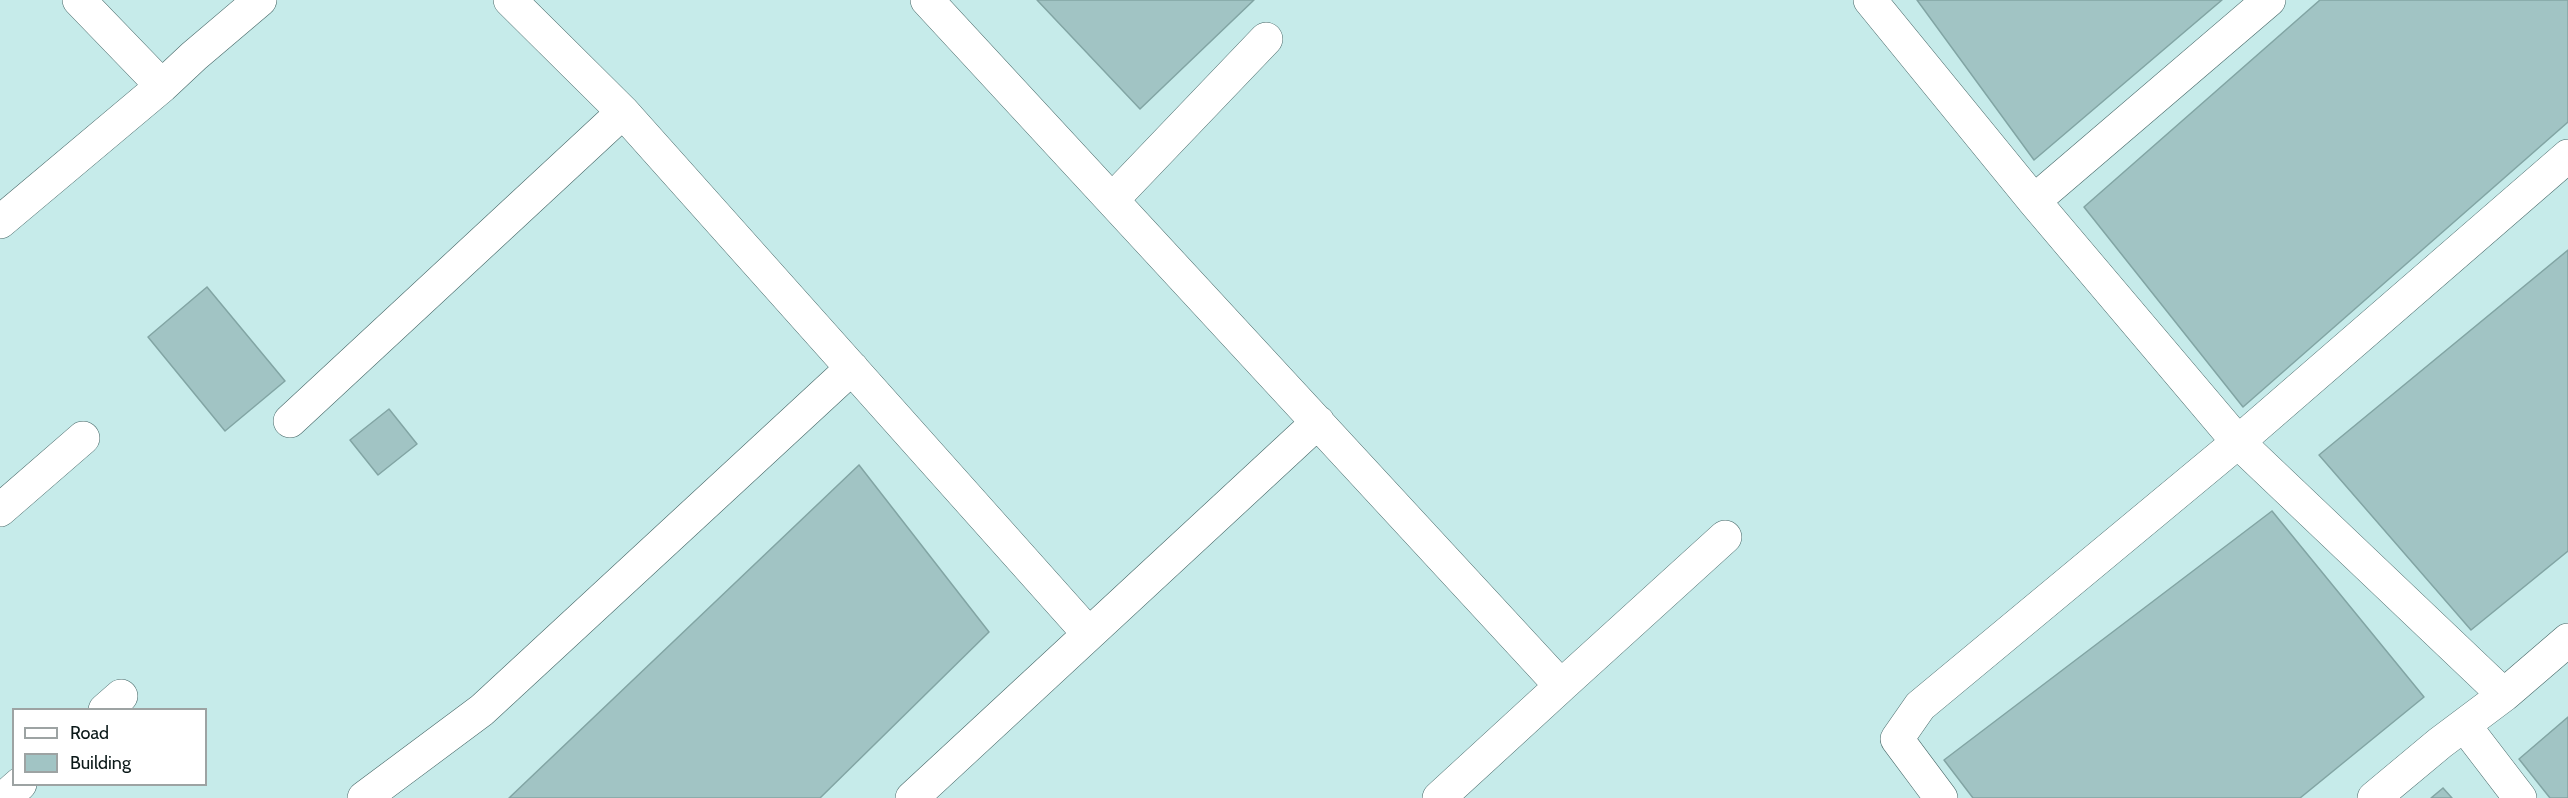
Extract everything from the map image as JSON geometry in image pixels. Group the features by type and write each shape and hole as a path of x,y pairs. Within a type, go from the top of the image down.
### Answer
{"street":[{"path":"79,0 162,86"},
{"path":"0,222 260,0"},
{"path":"510,0 623,112 1089,634"},
{"path":"927,0 1561,686"},
{"path":"1870,0 2034,201 2238,442 2504,695"},
{"path":"2034,201 2269,0"},
{"path":"1112,200 1266,39"},
{"path":"290,421 623,112"},
{"path":"1941,798 1897,740 1920,706 2238,442 2568,156"},
{"path":"364,798 482,710 852,368"},
{"path":"912,798 1318,422"},
{"path":"0,510 83,438"},
{"path":"1439,798 1725,537"},
{"path":"2374,798 2504,695 2568,640"},
{"path":"2464,725 2520,798"},
{"path":"4,798 18,786"}],"building":[{"path":"1037,0 1254,0 1140,109"},
{"path":"1917,0 2222,0 2034,160"},
{"path":"2320,0 2568,0 2568,122 2243,407 2084,207"},
{"path":"2568,250 2568,551 2471,630 2319,455"},
{"path":"207,287 285,381 225,431 148,337"},
{"path":"389,409 417,444 378,475 350,440"},
{"path":"859,465 989,632 820,798 509,798"},
{"path":"2272,511 2424,697 2300,798 1973,798 1944,760"},
{"path":"2568,717 2568,798 2550,798 2519,759"},
{"path":"2443,788 2452,798 2431,798"}]}
